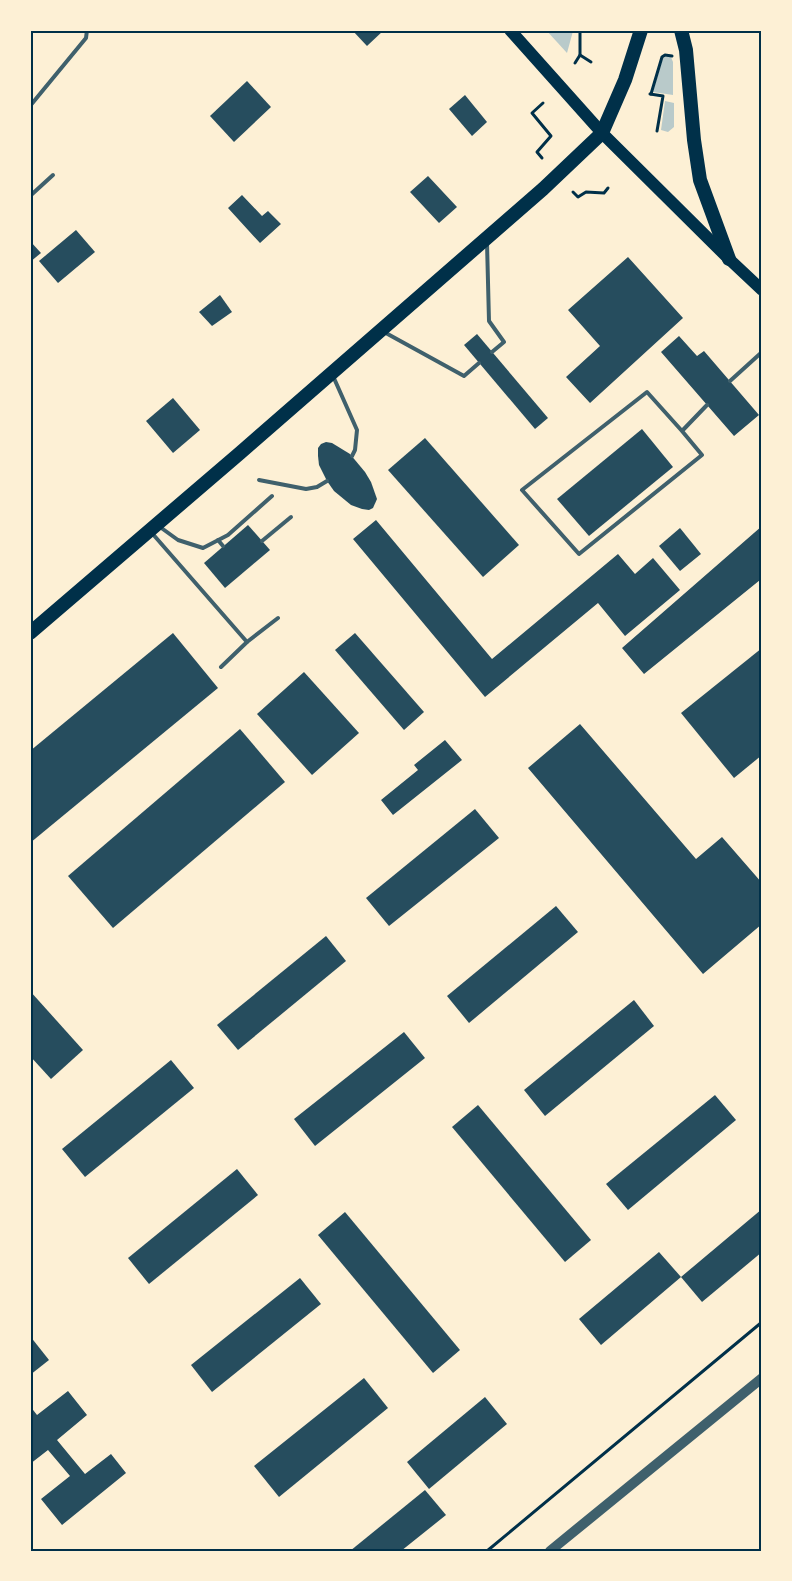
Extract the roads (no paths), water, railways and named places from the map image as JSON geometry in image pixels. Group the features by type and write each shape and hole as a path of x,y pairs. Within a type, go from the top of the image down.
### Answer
{"main road":[{"path":"510,30 602,133 762,290"},
{"path":"30,633 487,238 602,133 625,80 641,30"},
{"path":"681,30 686,50 700,180 729,259"}],"street":[{"path":"550,1551 762,1378"}],"lane":[{"path":"30,106 86,38 87,30"},
{"path":"30,196 53,175"},
{"path":"487,238 489,321 504,342 492,352"},
{"path":"381,330 464,376 479,363"},
{"path":"730,381 762,352"},
{"path":"332,373 357,430 355,450 352,456"},
{"path":"647,392 682,431 702,455 579,554 522,490 647,392"},
{"path":"682,431 707,405"},
{"path":"259,480 306,489 317,487 327,481"},
{"path":"153,528 178,540 203,548 228,535 272,496"},
{"path":"262,541 291,518"},
{"path":"153,528 247,642"},
{"path":"218,540 223,546"},
{"path":"221,667 247,642 278,618"}]}
